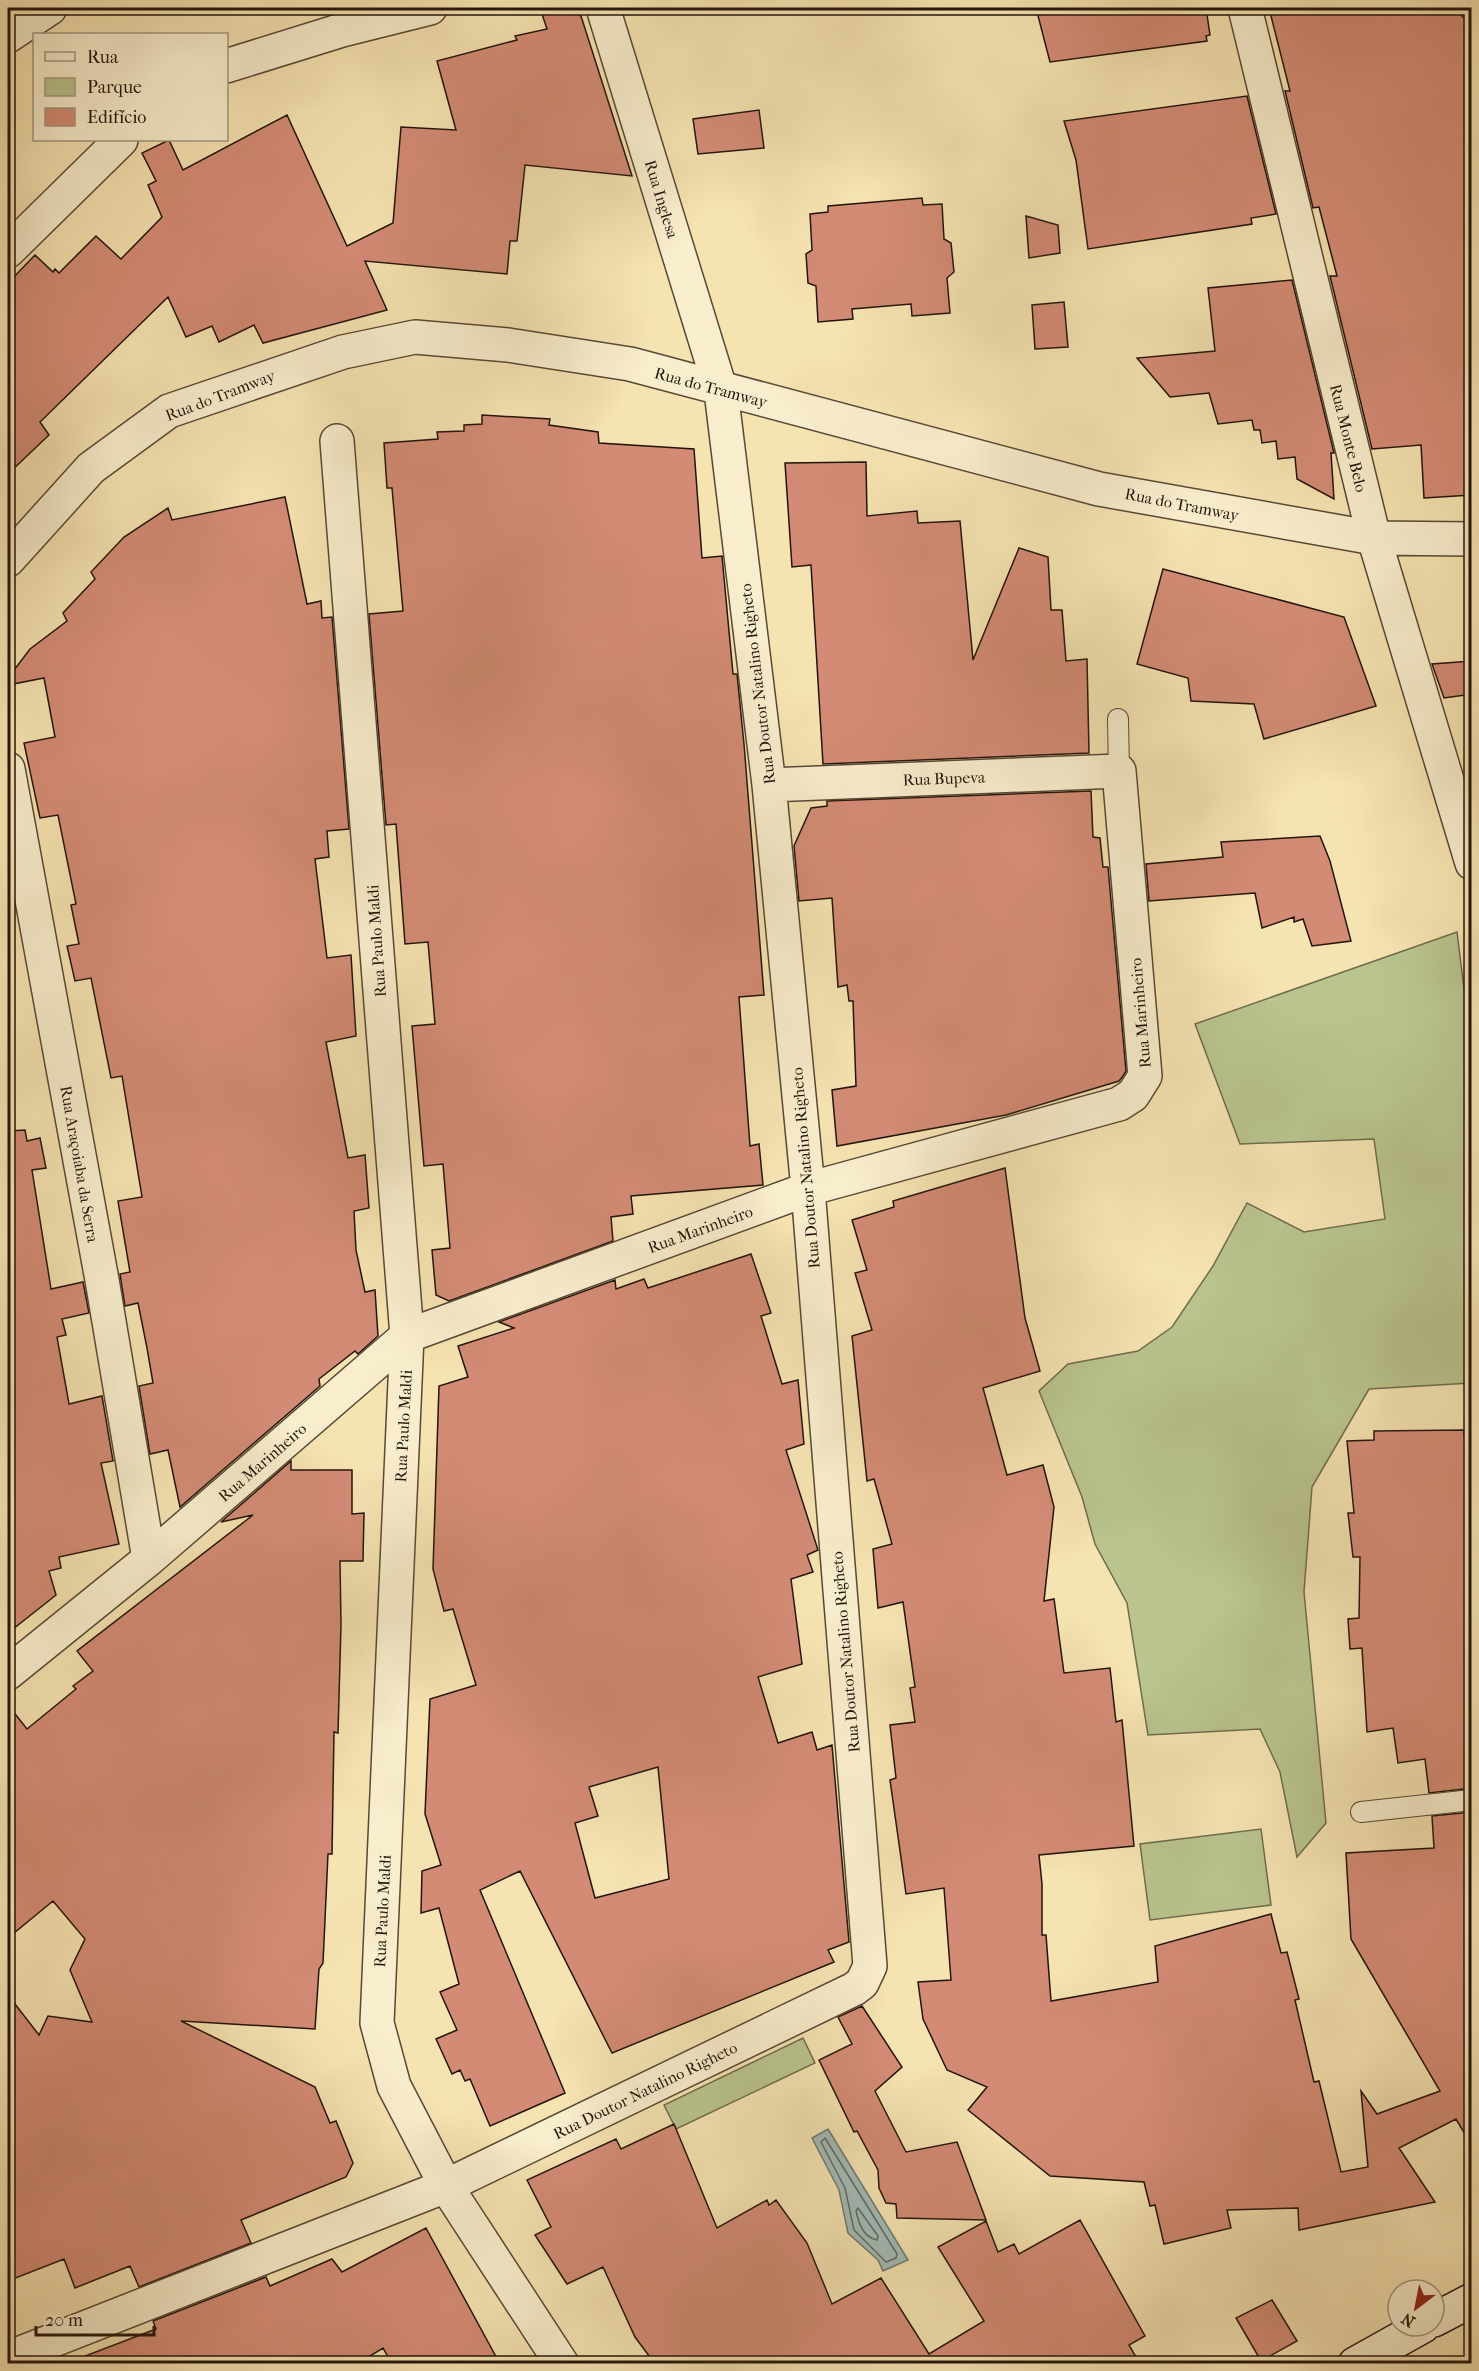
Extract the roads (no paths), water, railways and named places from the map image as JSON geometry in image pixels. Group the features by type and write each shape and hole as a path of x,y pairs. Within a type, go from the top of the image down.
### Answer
{"street":[{"path":"8,36 50,8"},
{"path":"228,65 342,30 430,8"},
{"name":"Rua Inglesa","path":"603,8 722,390"},
{"name":"Rua Monte Belo","path":"1245,8 1374,538 1472,864"},
{"path":"8,251 120,141"},
{"name":"Rua do Tramway","path":"8,560 91,468 169,411 343,352 415,337 508,345 630,364 1099,489 1374,538 1472,539"},
{"name":"Rua Doutor Natalino Righeto","path":"8,2358 61,2351 446,2186 854,1989 862,1983 870,1965 808,1189 769,785 722,390"},
{"name":"Rua Paulo Maldi","path":"337,441 407,1336 377,2023 394,2086 446,2186 562,2364"},
{"name":"Rua Araçoiaba da Serra","path":"8,769 102,1280 149,1559"},
{"name":"Rua Bupeva","path":"769,785 1119,771"},
{"name":"Rua Marinheiro","path":"8,1673 149,1559 407,1336 808,1189 1119,1104 1133,1095 1145,1076 1119,771"},
{"path":"1446,2314 1472,2300"},
{"path":"1355,2364 1402,2338"}],"lane":[{"name":"Rua Marinheiro","path":"1119,719 1119,771"},
{"path":"1361,1812 1472,1800"}],"water":[{"path":"828,2129 908,2260 883,2271 878,2260 848,2233 839,2190 812,2138"}]}
